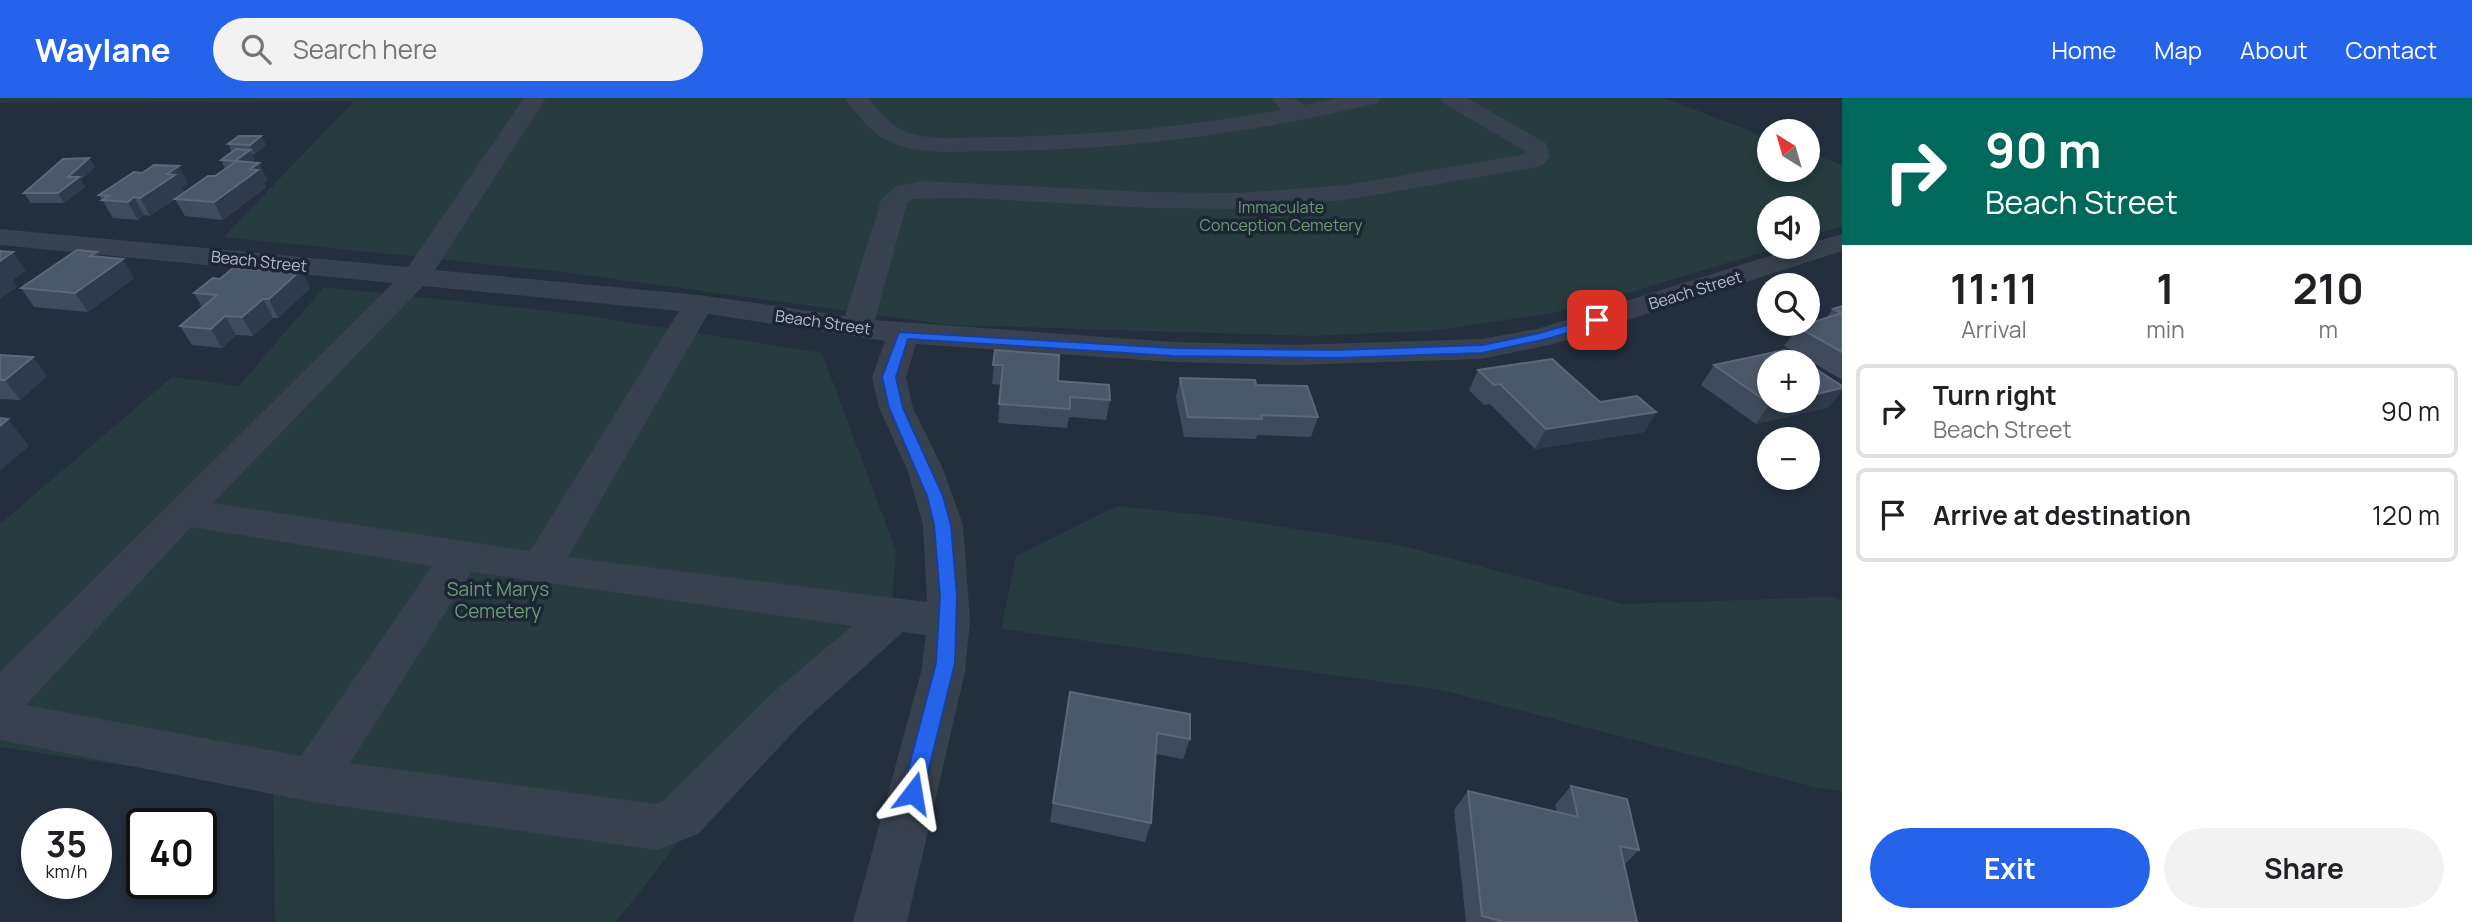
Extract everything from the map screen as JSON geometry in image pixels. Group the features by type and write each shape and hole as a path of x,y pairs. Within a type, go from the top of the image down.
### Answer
{"street":[{"path":"0,702 182,512 416,276 535,98"},
{"path":"856,98 873,120 890,134 907,140 934,143 1076,143 1143,138 1300,113 1370,98"},
{"path":"1279,98 1300,113"},
{"path":"857,327 894,200 904,193 922,189 946,189 1094,199 1285,199 1532,161 1538,157 1538,148 1451,98"},
{"name":"Beach Street","path":"0,237 699,304 903,334 1186,353 1294,355 1482,349 1553,334 1842,242"},
{"path":"541,568 699,304"},
{"path":"880,922 945,663 949,621 943,525 925,469 896,408 889,377 903,334"},
{"path":"182,512 541,568 949,621"},
{"path":"312,780 460,556"},
{"path":"0,720 312,780 657,827 680,818 786,709 894,615"}],"green space":[{"name":"Immaculate Conception Cemetery","path":"0,98 1664,98 1757,133 1757,182 1820,182 1820,157 1842,165 1842,226 1820,233 1820,196 1757,196 1757,254 1552,313 1439,330 1313,336 951,325 563,272 224,237 354,101 0,103"},
{"name":"Saint Marys Cemetery","path":"324,287 570,313 822,353 896,551 889,641 706,807 616,922 275,922 273,788 0,747 0,524 172,377 239,386"},
{"path":"1117,506 1205,515 1399,545 1623,604 1833,597 1842,600 1842,791 1818,788 1442,690 1001,629 1016,556"}],"building":[{"path":"239,136 261,136 250,145 228,144"},
{"path":"236,149 250,150 235,161 221,160"},
{"path":"89,158 68,177 79,177 58,193 24,193 63,159"},
{"path":"237,161 259,163 250,169 258,170 214,202 175,199 208,176 215,176"},
{"path":"154,165 179,166 167,174 175,175 140,198 134,197 128,202 102,200 109,196 99,195 134,172 142,173"},
{"path":"77,250 97,252 90,256 123,259 75,293 21,288"},
{"path":"0,251 13,252 0,261"},
{"path":"265,267 301,270 269,299 263,299 242,317 225,316 211,329 180,326 217,295 194,293 213,278 220,279 233,268 261,270"},
{"path":"1842,306 1842,313 1833,309"},
{"path":"1842,313 1842,352 1814,336 1820,336 1820,320"},
{"path":"995,350 1059,355 1058,381 1109,385 1110,400 1070,397 1070,409 999,404 1003,365 993,365"},
{"path":"0,355 33,357 5,380 0,380"},
{"path":"1757,356 1757,395 1714,365"},
{"path":"1552,359 1600,402 1637,396 1656,412 1546,429 1500,384 1494,385 1478,370"},
{"path":"1820,372 1842,386 1820,393"},
{"path":"1180,378 1255,380 1256,385 1307,386 1318,417 1188,417"},
{"path":"0,418 8,419 0,426"},
{"path":"1070,692 1190,714 1190,739 1157,733 1151,823 1053,803"},
{"path":"1571,786 1627,799 1639,850 1620,846 1637,922 1504,922 1482,916 1468,791 1578,817"}],"route":[{"path":"913,793 945,663 949,596 943,525 925,469 896,408 889,377 903,334 1173,352 1294,355 1482,349 1543,337 1597,320"}]}
